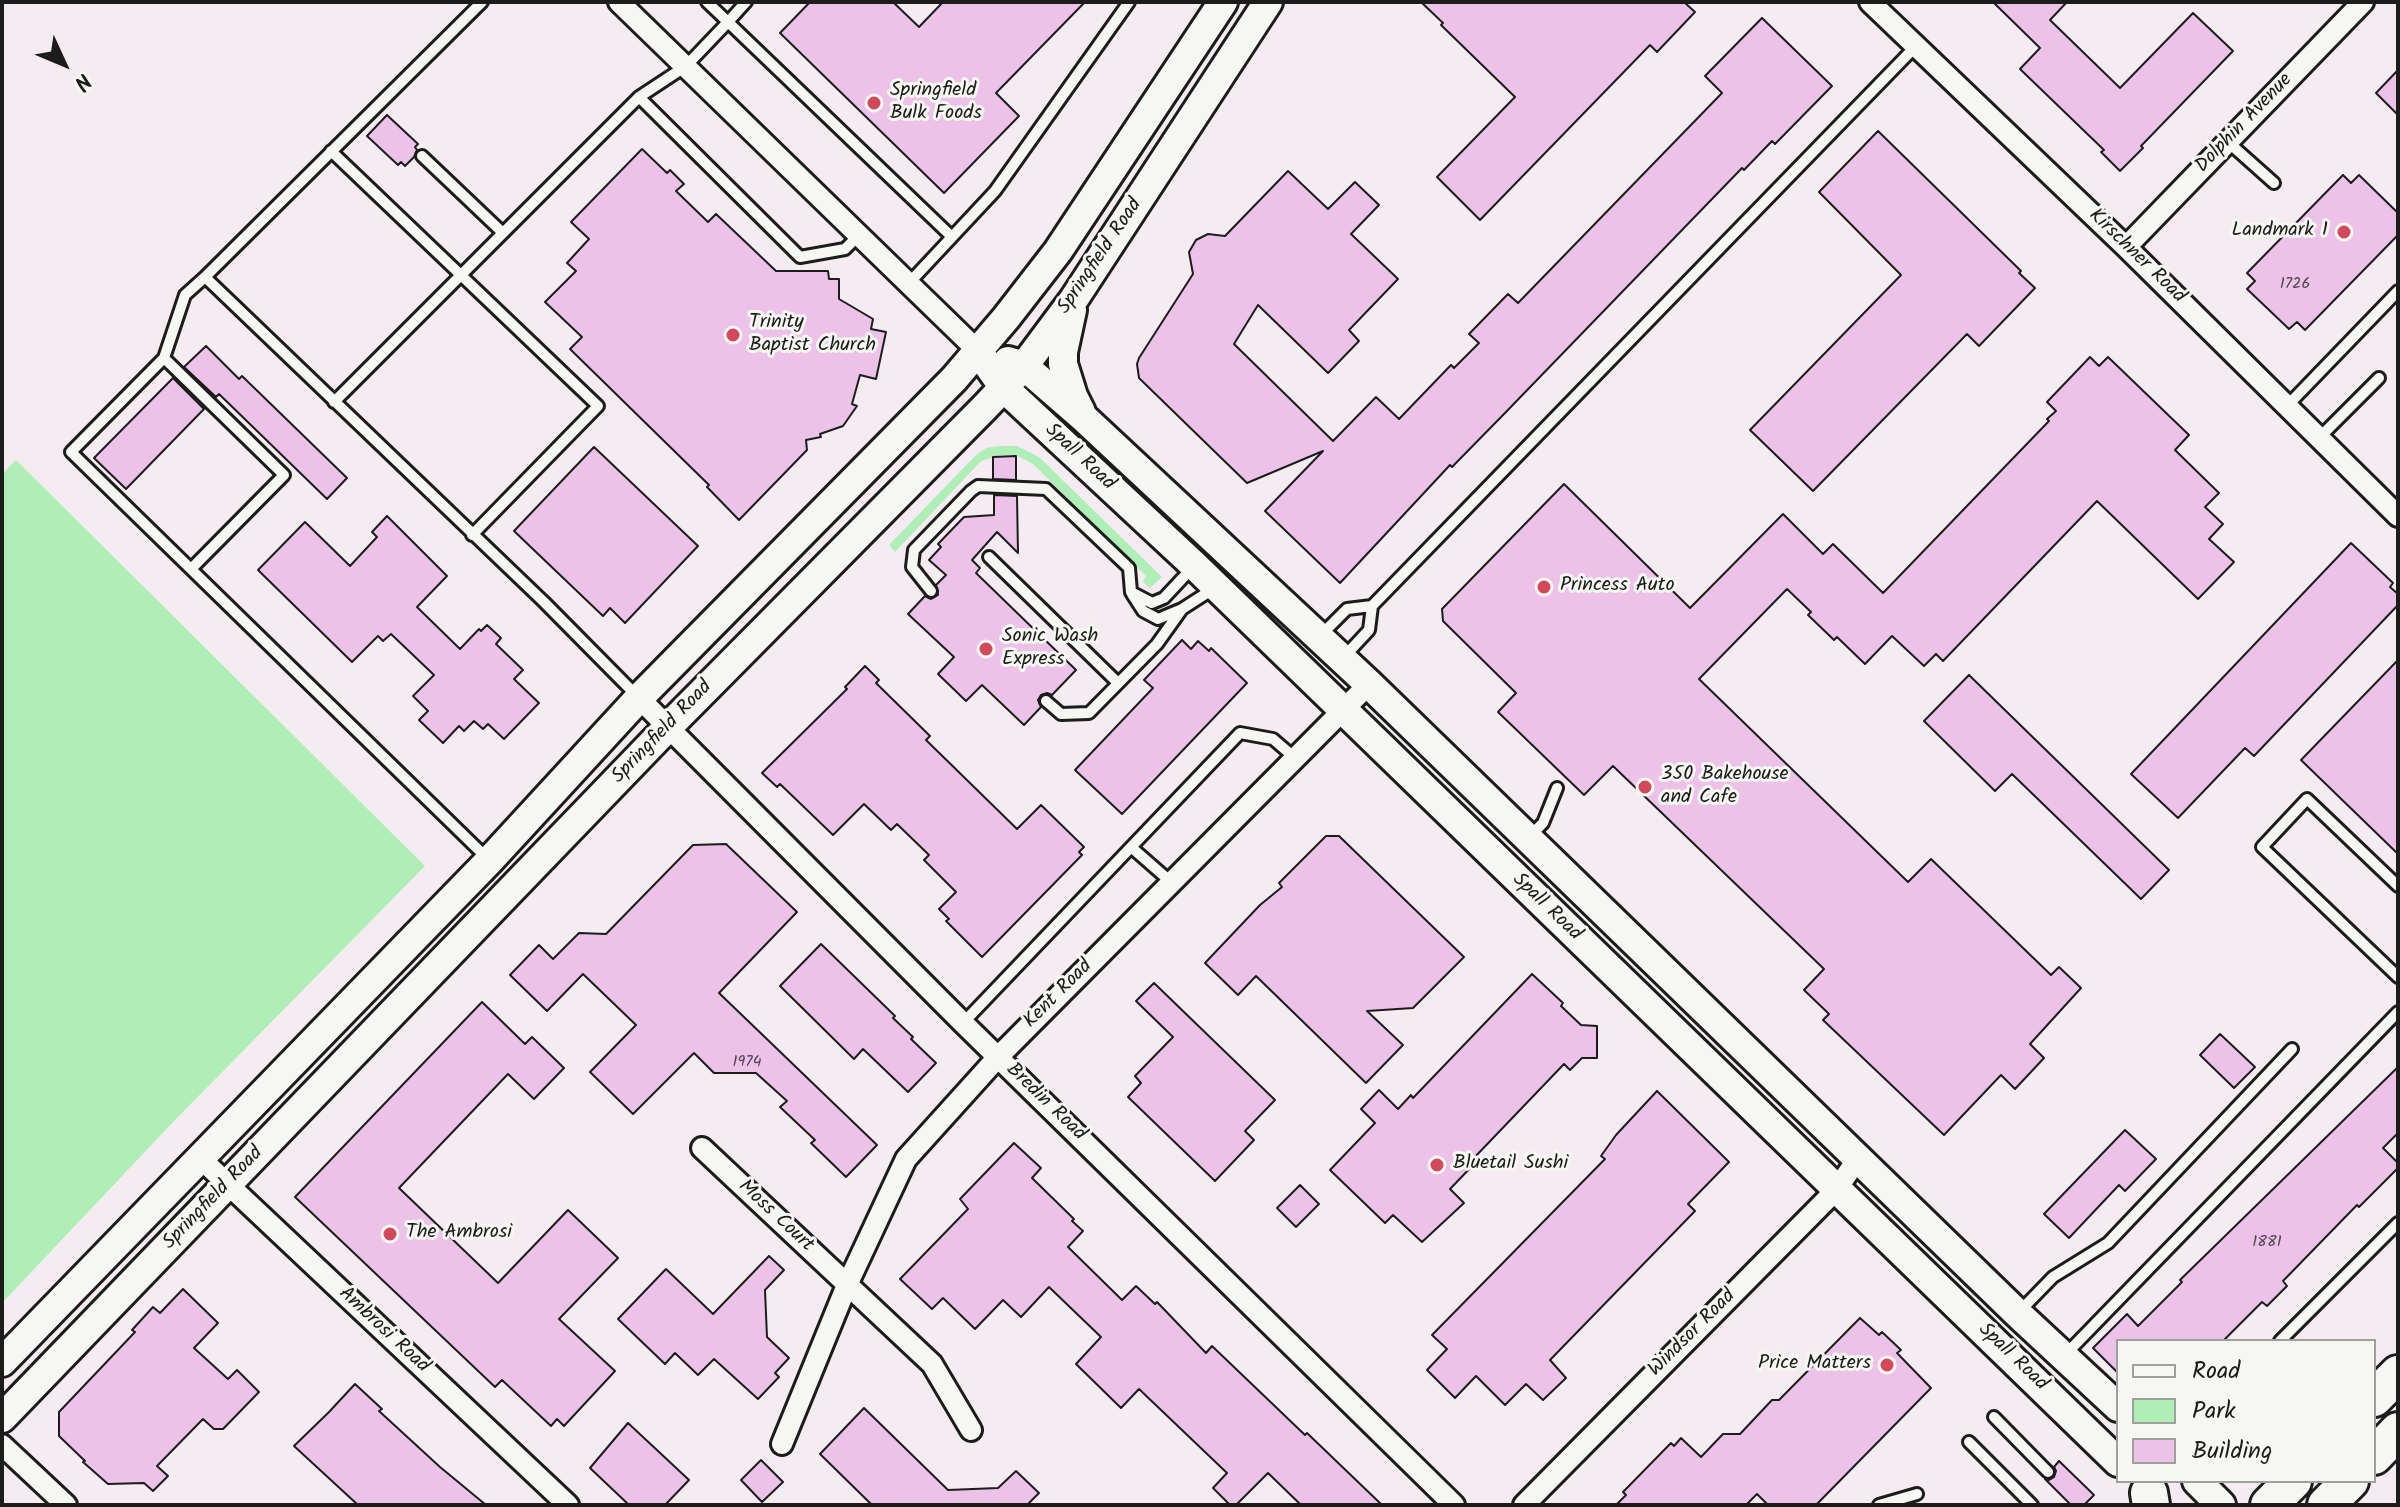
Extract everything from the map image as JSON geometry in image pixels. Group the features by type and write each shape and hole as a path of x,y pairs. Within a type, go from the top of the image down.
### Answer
{"highway":[{"path":"2376,1396 2398,1374"},
{"path":"2376,1454 2398,1431"},
{"path":"2269,1505 2291,1483"},
{"path":"2326,1505 2348,1483"},
{"path":"2353,1505 2360,1483"}],"main road":[{"name":"Springfield Road","path":"2,1362 489,861 639,698 954,379 1058,251 1223,2"},
{"name":"Springfield Road","path":"2,1418 668,727 1024,366 1074,299 1268,2"},
{"path":"1074,299 1063,364 1073,396 1085,419"},
{"name":"Spall Road","path":"978,351 1024,366 1085,419 1369,684 2018,1314 2116,1405"},
{"name":"Spall Road","path":"978,351 1004,388 1194,565 2116,1460"},
{"path":"2199,1483 2221,1505"}],"street":[{"name":"Spall Road","path":"619,2 978,351"},
{"name":"Kirschner Road","path":"1870,2 2126,247 2398,516"},
{"name":"Dolphin Avenue","path":"2126,247 2363,2"},
{"name":"Kent Road","path":"782,1444 847,1285 906,1159 998,1057 1369,684"},
{"name":"Bredin Road","path":"639,698 963,1023 1454,1505"},
{"name":"Moss Court","path":"702,1148 932,1364 971,1430"},
{"name":"Ambrosi Road","path":"199,1157 568,1505"},
{"name":"Windsor Road","path":"1524,1505 1837,1189 1858,1158"},
{"path":"2,1445 66,1505"}],"lane":[{"path":"482,2 185,295 164,358 71,452 489,861"},
{"path":"707,2 952,237"},
{"path":"334,402 639,97 686,66 746,2"},
{"path":"909,283 995,191 1129,2"},
{"path":"1342,660 1369,630 1372,606 1915,47"},
{"path":"639,97 800,257 845,249 859,235"},
{"path":"2228,142 2274,183"},
{"path":"331,151 598,406 472,535"},
{"path":"422,156 503,233"},
{"path":"205,277 544,602 639,698"},
{"path":"2287,406 2398,291"},
{"path":"164,358 284,475 191,569"},
{"path":"2319,438 2379,378"},
{"path":"931,591 912,567 914,550 971,491 978,486 989,485 1046,489 1129,568 1131,592 1143,611 1158,619 1182,609 1216,587"},
{"path":"989,557 1118,683"},
{"path":"1131,592 1152,603 1164,598 1194,565"},
{"path":"1318,637 1347,609 1372,606"},
{"path":"1046,701 1061,714 1089,713 1157,644 1182,609"},
{"path":"963,1023 1240,733 1273,739 1295,758"},
{"path":"1529,838 1543,823 1557,788"},
{"path":"2398,886 2307,799 2262,847 2398,977"},
{"path":"1131,847 1171,882"},
{"path":"2063,1357 2398,1012"},
{"path":"2018,1314 2053,1277 2108,1243 2292,1049"},
{"path":"2282,1339 2398,1223"},
{"path":"1994,1417 2048,1472"},
{"path":"1969,1442 2032,1505"},
{"path":"1879,1505 1917,1494"}],"green space":[{"path":"1017,446 1039,457 1162,577 1150,588 1143,582 1146,576 1033,464 1016,455 1001,455 981,461 895,552 889,545 975,456 986,448"},
{"path":"16,460 425,866 175,1120 2,1303 2,474"}],"building":[{"path":"810,2 893,2 919,27 943,2 1085,2 996,93 1019,116 944,193 780,33"},
{"path":"1421,2 1684,2 1695,12 1657,52 1650,45 1480,220 1437,177 1515,97"},
{"path":"1993,2 2067,2 2050,20 2120,88 2193,13 2233,51 2120,171 2101,152 2104,150 2020,69 2040,48"},
{"path":"1762,18 1832,86 1775,144 1772,141 1744,170 1742,168 1452,467 1450,465 1340,583 1265,511 1323,451 1247,483 1139,378 1139,358 1193,274 1189,252 1196,240 1208,234 1225,236 1288,171 1328,209 1355,182 1379,205 1351,234 1398,279 1349,330 1359,341 1328,373 1258,305 1234,344 1333,441 1376,397 1399,419 1451,365 1454,368 1479,343 1469,334 1508,294 1518,303 1722,93 1705,76"},
{"path":"2398,70 2398,115 2376,93"},
{"path":"387,115 418,144 414,157 405,166 401,162 398,165 367,136"},
{"path":"1878,131 2035,288 1979,346 1967,334 1813,491 1750,430 1901,275 1819,192"},
{"name":"Trinity Baptist Church","path":"642,149 667,173 670,170 684,184 676,191 708,222 716,214 776,271 828,271 829,279 839,279 839,299 873,319 871,329 886,332 876,379 860,375 852,404 857,406 843,426 820,434 821,437 806,440 807,450 739,520 707,487 709,485 570,349 582,337 545,302 576,271 567,263 589,239 571,222"},
{"path":"2343,175 2351,183 2359,175 2398,213 2398,235 2305,330 2297,322 2289,329 2247,289 2255,281 2247,273"},
{"path":"206,346 239,379 242,376 347,478 327,499 219,394 216,397 184,367"},
{"path":"2090,357 2099,366 2108,357 2189,435 2175,450 2219,493 2205,507 2223,524 2209,539 2234,562 2198,599 2097,501 1943,661 1936,654 1924,666 1892,636 1865,664 1808,615 1811,612 1787,589 1699,679 1908,882 1931,859 2051,975 2059,967 2081,988 2030,1044 2044,1058 2015,1089 2001,1075 1944,1135 1823,1020 1829,1014 1804,990 1824,969 1613,766 1584,795 1498,712 1516,693 1443,621 1442,609 1564,484 1690,608 1783,514 1823,554 1833,544 1883,593 2049,421 2047,419 2056,411 2047,402"},
{"path":"173,378 204,409 126,489 94,458"},
{"path":"594,447 698,546 625,623 610,608 603,616 514,531"},
{"path":"1016,456 1016,480 993,479 993,457"},
{"name":"Sonic Wash Express","path":"994,495 1017,496 1018,553 997,532 972,560 980,568 976,573 1076,670 1052,695 1041,695 1038,700 1041,707 1024,725 982,685 966,701 938,674 954,657 908,614 925,596 931,599 938,595 936,585 946,575 929,560 941,547 938,544 964,517 994,515"},
{"path":"387,516 447,576 417,607 460,649 487,625 501,638 496,644 523,670 514,679 539,703 504,739 488,724 483,729 474,721 464,731 459,726 443,743 419,720 428,711 413,696 434,675 391,634 383,641 378,636 352,662 258,570 305,522 350,566 377,537 372,532"},
{"path":"2351,543 2393,583 2390,587 2398,594 2398,605 2254,756 2245,748 2178,818 2131,774"},
{"path":"1182,640 1191,649 1198,641 1209,651 1211,648 1247,683 1122,814 1075,770 1153,688 1144,680"},
{"path":"2398,660 2398,854 2301,760"},
{"path":"865,666 879,680 876,683 930,736 926,740 1017,829 1041,805 1084,847 1079,852 1082,855 982,957 946,921 949,919 939,909 956,892 924,860 929,855 897,824 891,830 864,804 833,835 780,784 777,787 762,773 847,689 845,687"},
{"path":"1969,675 2169,870 2141,899 2012,774 1995,791 1924,721"},
{"path":"1326,836 1339,836 1464,957 1413,1008 1367,1011 1403,1045 1366,1083 1256,976 1238,995 1205,963 1260,905 1282,887 1279,883"},
{"path":"726,844 797,912 719,993 877,1145 846,1177 811,1143 815,1140 780,1107 787,1101 756,1073 714,1073 694,1053 633,1114 590,1072 636,1025 583,974 547,1011 510,975 539,945 553,959 579,933 606,934 693,845"},
{"path":"821,944 895,1016 893,1018 913,1037 911,1039 936,1063 908,1092 863,1049 854,1059 780,986"},
{"path":"1532,974 1581,1025 1597,1026 1597,1058 1582,1058 1570,1070 1564,1064 1472,1160 1475,1163 1450,1189 1464,1203 1422,1242 1393,1215 1385,1223 1330,1170 1375,1123 1361,1109 1379,1090 1398,1109 1411,1095 1413,1098"},
{"path":"1154,983 1275,1100 1245,1131 1254,1140 1215,1181 1128,1097 1141,1083 1135,1076 1173,1037 1136,1001"},
{"name":"The Ambrosi","path":"482,1002 525,1044 532,1037 564,1068 534,1099 508,1074 399,1188 498,1283 568,1210 618,1258 559,1319 615,1371 564,1426 557,1419 551,1426 502,1380 495,1387 295,1197"},
{"path":"2220,1034 2255,1067 2234,1088 2200,1055"},
{"path":"2398,1067 2398,1133 2383,1148 2398,1163 2398,1168 2283,1281 2287,1286 2267,1306 2262,1302 2225,1339 2116,1339 2116,1371 2093,1348 2127,1314 2138,1326 2182,1282 2180,1280"},
{"path":"1657,1091 1729,1162 1688,1204 1695,1211 1550,1360 1566,1378 1543,1400 1526,1384 1505,1405 1476,1376 1455,1398 1427,1370 1447,1349 1432,1335 1605,1159 1601,1156 1616,1135"},
{"path":"2125,1130 2156,1159 2125,1191 2119,1185 2069,1238 2044,1214"},
{"path":"1014,1143 1041,1168 1032,1178 1083,1231 1068,1247 1122,1300 1136,1286 1155,1304 1157,1302 1206,1353 1212,1346 1382,1505 1301,1505 1268,1473 1236,1505 1230,1505 1213,1488 1227,1473 1139,1389 1121,1408 1076,1364 1101,1337 1049,1287 1021,1317 1003,1300 975,1329 943,1298 932,1309 900,1279 968,1209 960,1199"},
{"path":"1300,1185 1319,1204 1296,1227 1277,1208"},
{"path":"769,1256 784,1270 765,1290 767,1337 789,1358 775,1373 779,1377 758,1399 714,1359 698,1375 675,1353 665,1364 618,1319 666,1269 713,1314"},
{"path":"183,1289 218,1323 194,1348 228,1379 237,1370 259,1392 223,1429 214,1429 203,1419 157,1466 168,1476 153,1491 144,1483 108,1484 59,1436 59,1412 135,1332 132,1330 153,1307 160,1313"},
{"path":"1860,1318 1879,1335 1882,1332 1901,1350 1897,1353 1931,1388 1816,1505 1768,1505 1757,1494 1746,1505 1616,1505 1626,1495 1623,1492 1671,1443 1674,1446 1681,1438 1701,1457 1723,1434 1740,1434 1772,1400 1779,1400"},
{"path":"355,1384 382,1409 379,1411 486,1505 358,1505 294,1446"},
{"path":"864,1408 948,1490 998,1488 1016,1471 1039,1493 1027,1505 872,1505 820,1454"},
{"path":"628,1423 689,1480 665,1505 629,1505 590,1468"},
{"path":"761,1460 783,1482 762,1502 741,1480"},
{"path":"2059,1461 2094,1495 2084,1505 2071,1505 2045,1479 2054,1477 2054,1467"}],"place":[{"name":"Springfield Bulk Foods","path":"874,103"},
{"name":"Landmark 1","path":"2344,232"},
{"name":"Trinity Baptist Church","path":"733,335"},
{"name":"Princess Auto","path":"1544,587"},
{"name":"Sonic Wash Express","path":"986,649"},
{"name":"350 Bakehouse and Cafe","path":"1645,787"},
{"name":"Bluetail Sushi","path":"1437,1165"},
{"name":"The Ambrosi","path":"390,1234"},
{"name":"Price Matters","path":"1887,1365"}]}
